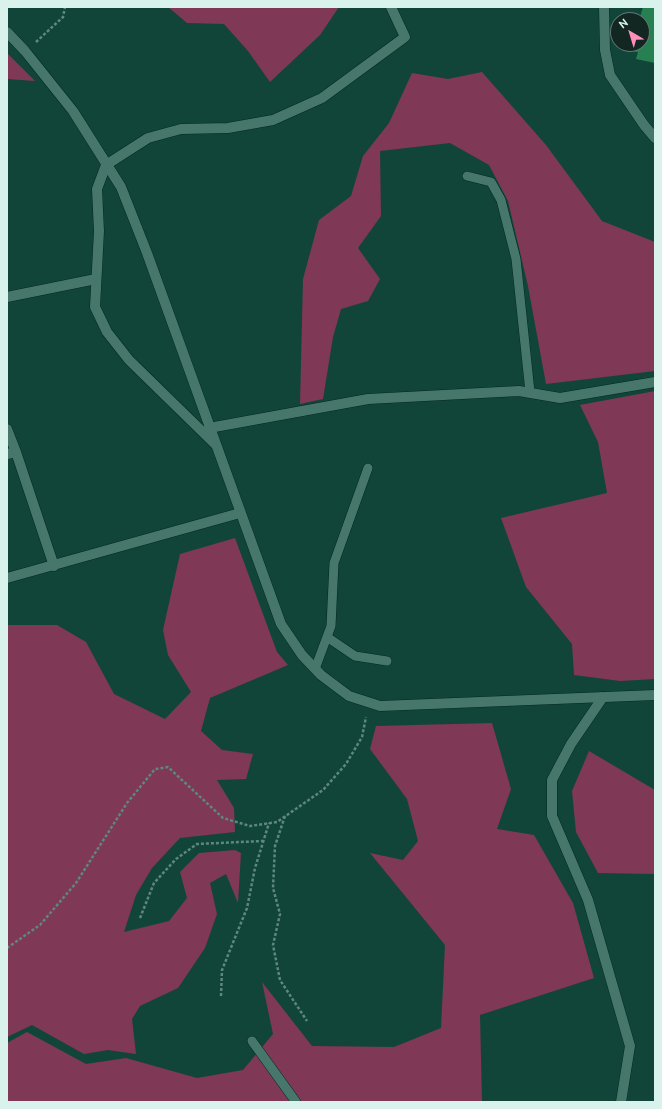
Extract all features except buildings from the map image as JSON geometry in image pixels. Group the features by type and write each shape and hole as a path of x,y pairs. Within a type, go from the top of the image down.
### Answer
{"street":[{"path":"215,444 129,360 107,332 95,307 99,231 97,189 106,165 148,138 181,129 228,128 273,120 322,98 405,37 391,7"},
{"path":"604,7 605,50 610,75 644,125 655,138"},
{"path":"7,32 25,51 73,111 106,165 122,187 281,624 302,655 315,669 349,696 380,706 417,706 655,695"},
{"path":"7,297 96,280"},
{"path":"209,428 368,399 519,391 560,398 655,382"},
{"path":"7,429 11,453 54,566"},
{"path":"7,578 54,566 240,512"},
{"path":"603,697 572,744 552,780 552,816 588,900 630,1046 621,1102"}],"lane":[{"path":"467,176 491,182 501,200 516,259 530,392"},
{"path":"315,669 331,626 334,563 368,468"},
{"path":"327,637 355,656 387,661"},
{"path":"252,1041 296,1102"}],"path":[{"path":"25,51 63,17 65,7"},
{"path":"7,948 40,925 76,883 127,803 155,769 168,767 223,818 250,826 277,822 323,790 346,764 362,737 369,702"},
{"path":"286,816 275,846 273,888 280,914 273,945 280,980 307,1021"},
{"path":"221,996 222,970 247,908 255,868 269,823"},
{"path":"140,918 154,882 176,860 197,844 263,841"}],"shaded area":[{"path":"168,7 339,7 320,35 270,82 248,51 224,24 187,23"},
{"path":"7,53 35,81 7,79"},
{"path":"482,72 546,145 602,221 655,242 655,371 546,384 528,286 508,201 489,165 450,143 380,151 381,216 358,248 380,279 368,301 341,309 333,337 323,399 300,404 303,279 319,220 351,196 363,156 389,123 412,73 448,79"},
{"path":"655,391 655,679 620,681 574,675 572,644 526,587 501,518 607,493 598,442 580,405"},
{"path":"235,538 277,652 288,665 210,698 201,731 222,750 253,754 246,779 217,780 234,808 235,832 180,838 152,868 136,895 124,932 169,921 187,898 180,872 199,853 235,850 241,853 238,903 226,874 210,883 217,914 205,948 178,988 140,1006 132,1019 136,1054 108,1050 84,1054 32,1025 7,1037 7,625 57,625 86,642 114,694 165,719 191,692 168,655 163,630 180,554"},
{"path":"492,723 511,789 497,829 534,835 573,903 594,978 480,1015 482,1102 7,1102 7,1043 27,1032 86,1064 126,1058 197,1078 243,1070 273,1034 262,982 312,1046 394,1047 441,1028 445,945 370,853 403,860 418,841 407,799 370,749 376,726"},
{"path":"589,751 655,790 655,874 598,873 576,832 572,791"}]}
